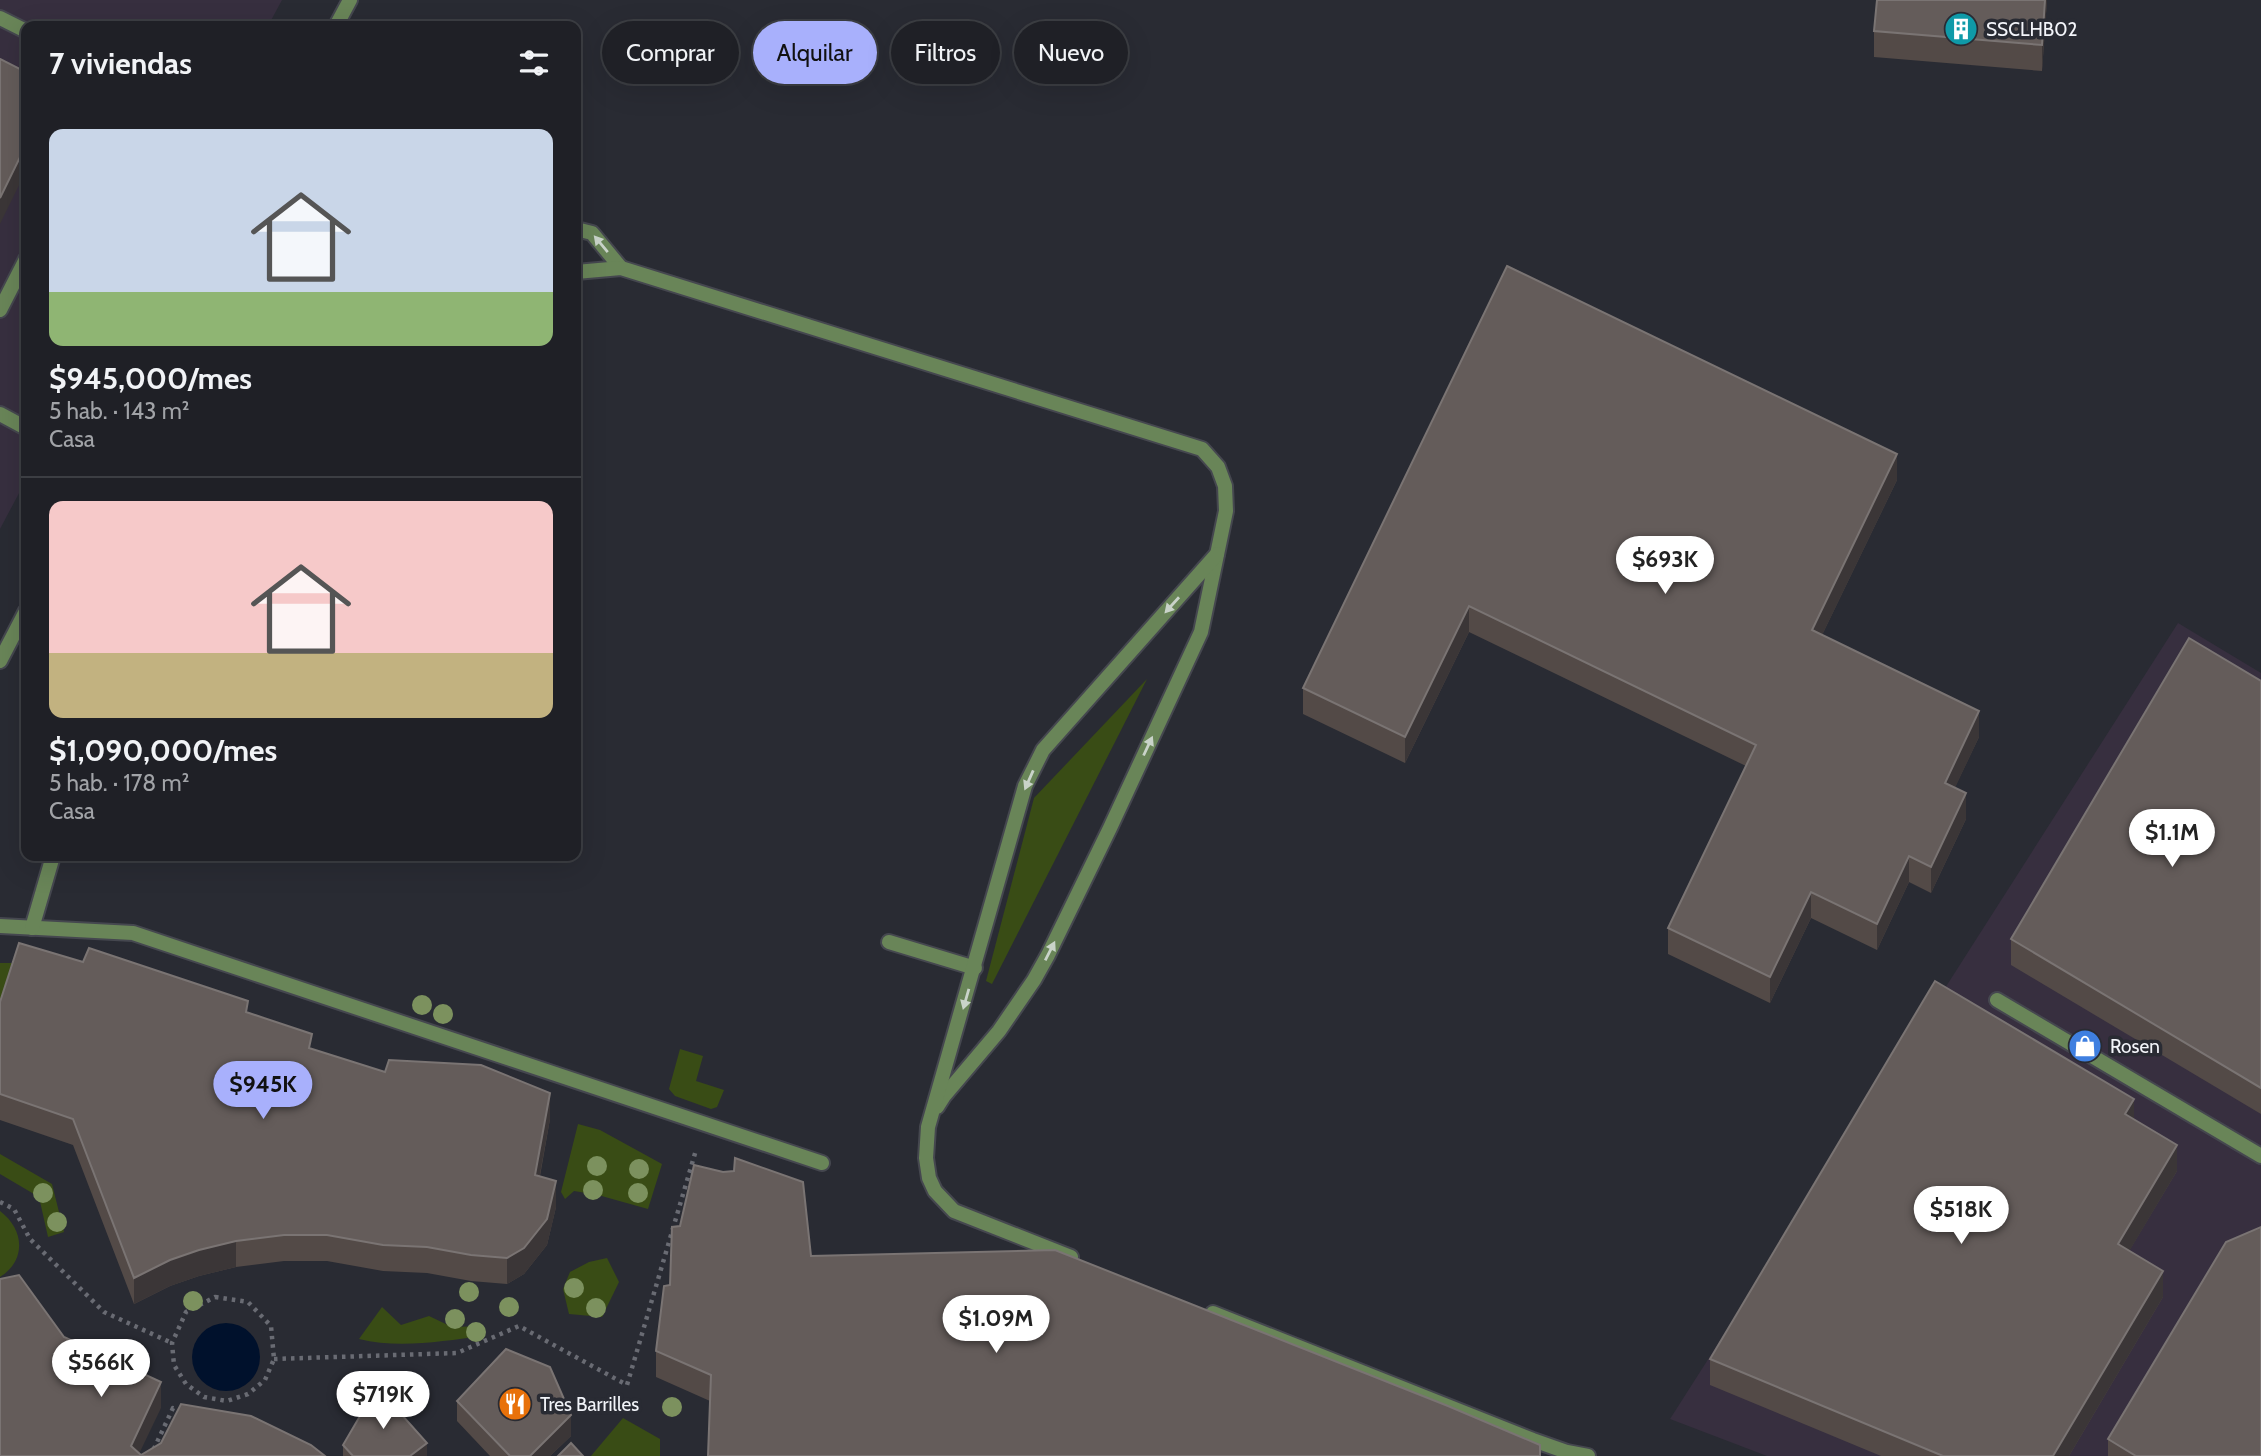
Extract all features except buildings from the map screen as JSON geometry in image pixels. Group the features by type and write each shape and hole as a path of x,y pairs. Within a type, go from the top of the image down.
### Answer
{"street":[{"path":"339,21 351,0"},
{"path":"0,18 21,28"},
{"path":"581,230 592,233 621,268"},
{"path":"581,272 621,268 1202,449 1218,467 1225,486 1226,511 1201,632 1048,956 999,1031 944,1096 928,1127"},
{"path":"0,310 21,269"},
{"path":"0,414 21,425"},
{"path":"1087,1263 954,1211 935,1191 929,1178 926,1158 928,1127 1025,786 1043,750 1217,554"},
{"path":"0,661 21,621"},
{"path":"32,928 52,861"},
{"path":"0,926 133,933 822,1163"},
{"path":"889,942 975,968"},
{"path":"1997,1000 2261,1156"},
{"path":"1196,1306 1533,1440 1588,1456"}],"path":[{"path":"274,1359 457,1353 519,1326 627,1385 704,1124"},
{"path":"0,1202 14,1209 30,1239 104,1312 172,1343"},
{"path":"215,1297 248,1302 271,1326 274,1359 265,1380 248,1394 227,1401 204,1397 186,1384 174,1365 172,1343 186,1312 215,1297"},
{"path":"226,1412 227,1401"},
{"path":"153,1456 151,1455 173,1408 193,1416"}],"shaded area":[{"path":"0,0 282,0 271,21 21,21 21,489 0,529"},
{"name":"Rosen","path":"2178,623 2261,673 2261,1456 1767,1456 1670,1419"}],"green space":[{"path":"1147,679 992,984 986,981 1034,798"},
{"path":"0,963 23,963 0,1028"},
{"path":"680,1049 703,1056 696,1081 724,1090 717,1107 711,1109 675,1096 669,1089"},
{"path":"578,1124 600,1130 662,1164 648,1209 574,1191 565,1199 561,1192"},
{"path":"0,1154 52,1184 64,1232 48,1237 39,1197 0,1174"},
{"path":"0,1211 14,1227 19,1244 15,1262 0,1277"},
{"path":"607,1258 619,1282 602,1317 569,1314 563,1289 570,1272 589,1262"},
{"path":"382,1307 401,1325 429,1316 452,1327 484,1326 483,1336 405,1344 359,1339"},
{"path":"623,1418 660,1439 660,1456 591,1456"}],"water":[{"path":"226,1323 239,1325 250,1333 258,1344 258,1370 250,1381 239,1389 226,1391 213,1389 202,1381 194,1370 192,1357 194,1344 202,1333 213,1325"}],"place":[{"name":"SSCLHB02","path":"1961,29"},
{"name":"Rosen","path":"2085,1046"},
{"name":"Tres Barrilles","path":"515,1404"}]}
